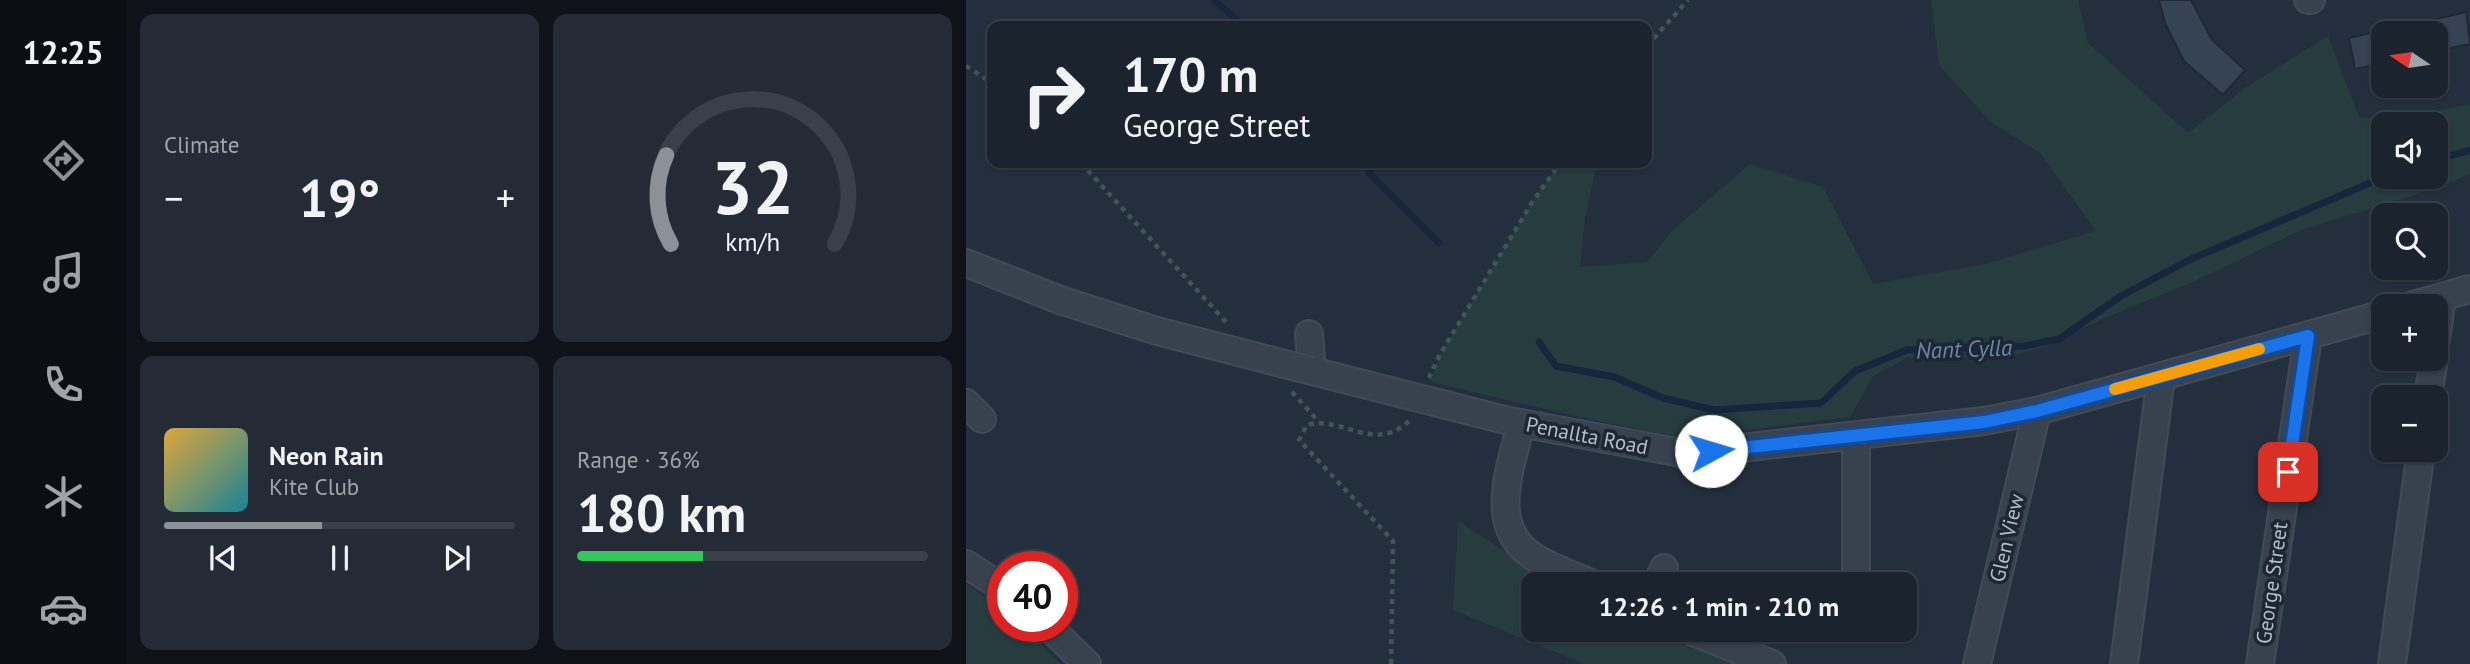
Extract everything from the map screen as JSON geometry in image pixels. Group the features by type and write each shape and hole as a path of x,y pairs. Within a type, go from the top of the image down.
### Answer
{"street":[{"name":"Penallta Road","path":"966,263 1060,300 1157,331 1521,423 1687,454 1984,422 2037,411 2371,318"},
{"path":"2448,295 2470,289"},
{"path":"1309,334 1312,371"},
{"name":"George Street","path":"2260,664 2308,336"},
{"path":"2124,664 2161,377"},
{"name":"Glen View","path":"1977,664 2037,411"},
{"path":"1521,423 1506,493 1505,519 1514,540 1534,557 1567,572"},
{"path":"1856,436 1856,572"},
{"path":"2392,664 2419,462"},
{"path":"966,564 987,578"},
{"path":"1064,642 1087,664"},
{"path":"1718,642 1772,664"}],"path":[{"path":"1652,40 1688,0"},
{"path":"966,66 987,80"},
{"path":"1086,168 1228,324"},
{"path":"1391,664 1393,541 1299,440 1307,425 1320,422 1358,433 1383,436 1396,433 1415,415 1439,356 1531,204 1556,168"},
{"path":"1283,383 1320,422"}],"green space":[{"path":"1931,0 2078,0 2088,43 2188,133 2245,88 2328,36 2359,117 2371,118 2371,189 2434,189 2388,203 2371,203 2371,208 2301,230 2197,280 2093,323 2051,345 2008,357 1907,358 1873,376 1850,417 1682,438 1431,382 1439,356 1531,204 1556,168 1596,168 1585,218 1580,267 1647,262 1673,230 1750,164 1823,187 1873,284 1986,264 2096,231 2040,153 1991,122 1939,65"},
{"path":"2470,104 2470,174 2448,183 2448,112 2433,112"},
{"path":"1458,521 1540,572 1521,572 1521,638 1453,610"},
{"path":"966,583 987,598 987,642 1038,642 1061,664 966,664"},
{"path":"1531,642 1701,642 1759,664 1584,664"}],"building":[{"path":"2159,0 2191,0 2212,40 2245,70 2223,95 2184,61 2165,23"},
{"path":"2466,12 2470,44 2448,49 2448,21 2436,19"},
{"path":"2371,33 2371,66 2355,69 2349,38"}],"waterway":[{"name":"Nant Cylla","path":"1214,0 1238,21"},
{"name":"Nant Cylla","path":"2448,156 2470,150"},
{"name":"Nant Cylla","path":"1370,168 1369,173 1439,243"},
{"name":"Nant Cylla","path":"1539,342 1556,366 1614,377 1663,398 1714,410 1821,403 1855,371 1907,350 2024,346 2059,339 2121,296 2189,260 2371,183"}],"slow traffic":[{"path":"2115,389 2259,349"}],"route":[{"path":"1711,451 1984,422 2037,411 2308,336 2288,472"}]}
